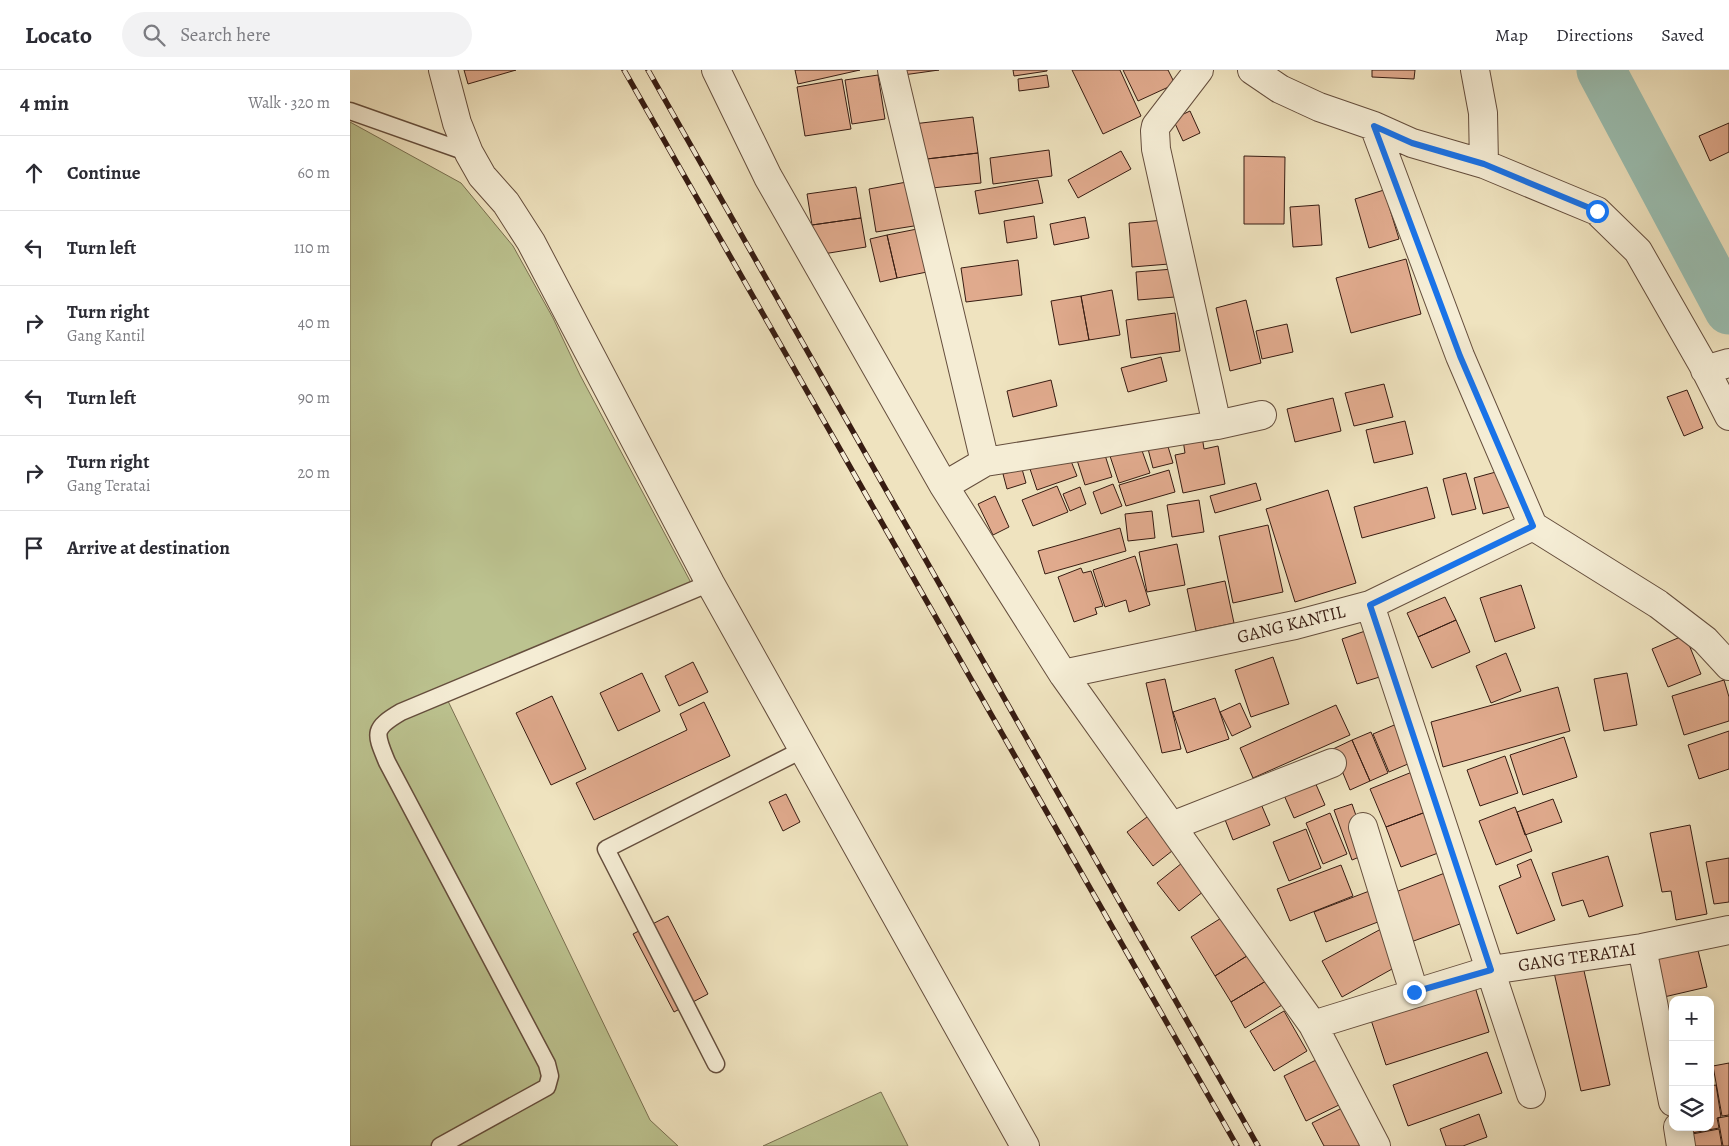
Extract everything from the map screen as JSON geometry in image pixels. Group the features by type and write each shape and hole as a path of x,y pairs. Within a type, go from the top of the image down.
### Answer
{"street":[{"path":"443,70 456,123 469,153 482,176 506,204 532,242 710,583 1025,1146"},
{"path":"716,70 768,177 944,486 1063,674 1313,1025 1376,1146"},
{"path":"892,70 985,462"},
{"path":"1200,70 1156,126 1155,131 1156,149 1217,424"},
{"path":"1252,70 1280,89 1319,107 1374,126 1412,143 1484,164 1597,211 1638,251 1717,366 1729,416"},
{"path":"1475,70 1483,113 1484,164"},
{"path":"1374,126 1460,356 1533,526 1658,604 1705,640 1729,666"},
{"path":"944,486 985,462 1262,415"},
{"name":"GANG KANTIL","path":"1063,674 1295,625 1370,605 1533,526"},
{"path":"1370,605 1531,1094"},
{"path":"1172,826 1332,763"},
{"path":"1362,827 1414,992"},
{"name":"GANG TERATAI","path":"1313,1025 1414,992 1491,970 1642,948 1729,930"},
{"path":"1642,948 1670,1086"},
{"path":"1679,1131 1681,1146"}],"lane":[{"path":"350,111 469,153"},
{"path":"440,1146 547,1086 550,1076 547,1064 387,762 379,743 378,733 381,727 401,712 710,583"},
{"path":"716,1064 606,849 804,749"}],"green space":[{"path":"350,122 461,183 513,246 553,318 580,375 697,594 448,701 650,1120 678,1146 350,1146"},
{"path":"881,1092 908,1146 763,1146"}],"building":[{"path":"464,70 516,70 468,84"},
{"path":"795,70 860,70 798,84"},
{"path":"895,70 939,70 896,76"},
{"path":"1013,70 1047,70 1047,71 1014,76"},
{"path":"1072,70 1120,70 1141,116 1103,134"},
{"path":"1123,70 1168,70 1175,84 1138,101"},
{"path":"1372,70 1415,70 1414,79 1372,77"},
{"path":"878,75 885,119 852,124 845,80"},
{"path":"1047,75 1049,87 1019,91 1018,79"},
{"path":"842,79 851,129 805,136 797,87"},
{"path":"1190,111 1200,133 1183,141 1173,119"},
{"path":"973,117 978,153 918,160 913,124"},
{"path":"1729,123 1729,152 1710,161 1699,136"},
{"path":"1049,150 1052,176 993,184 990,158"},
{"path":"1121,151 1131,169 1078,198 1068,180"},
{"path":"978,153 981,183 922,189 918,160"},
{"path":"1244,156 1285,157 1284,224 1244,224"},
{"path":"1038,180 1043,203 979,214 975,191"},
{"path":"912,181 920,225 876,232 869,189"},
{"path":"856,187 861,218 812,225 807,194"},
{"path":"1384,190 1399,239 1369,248 1355,199"},
{"path":"1319,205 1322,245 1293,247 1290,207"},
{"path":"1034,216 1037,238 1007,243 1004,221"},
{"path":"1085,217 1089,238 1054,245 1050,224"},
{"path":"861,218 866,247 817,255 812,225"},
{"path":"1165,220 1169,264 1132,267 1129,223"},
{"path":"917,229 927,272 897,278 887,235"},
{"path":"887,235 897,278 880,282 870,239"},
{"path":"1406,259 1421,314 1351,333 1336,278"},
{"path":"1018,260 1022,295 966,302 961,268"},
{"path":"1173,269 1175,297 1138,300 1136,272"},
{"path":"1112,290 1120,335 1089,340 1081,296"},
{"path":"1081,296 1089,340 1059,345 1051,301"},
{"path":"1246,300 1261,363 1230,371 1216,308"},
{"path":"1175,313 1180,351 1131,358 1126,320"},
{"path":"1287,324 1293,352 1262,359 1256,331"},
{"path":"1161,357 1167,381 1128,392 1121,368"},
{"path":"1051,380 1057,406 1013,417 1007,391"},
{"path":"1384,384 1393,417 1354,426 1345,393"},
{"path":"1687,390 1703,428 1684,436 1667,397"},
{"path":"1333,398 1341,431 1295,442 1287,409"},
{"path":"1405,421 1413,454 1374,463 1366,430"},
{"path":"1202,436 1204,449 1218,446 1225,484 1183,493 1175,455 1185,453 1183,440"},
{"path":"1166,440 1173,463 1153,468 1147,445"},
{"path":"1140,445 1150,473 1119,483 1110,456"},
{"path":"1104,452 1112,477 1085,485 1077,460"},
{"path":"1069,456 1077,476 1037,490 1030,469"},
{"path":"1022,469 1026,483 1007,489 1003,474"},
{"path":"1169,470 1175,492 1126,506 1119,485"},
{"path":"1503,470 1513,506 1483,514 1474,478"},
{"path":"1466,473 1476,509 1452,515 1443,479"},
{"path":"1256,483 1261,500 1215,513 1210,496"},
{"path":"1113,484 1122,506 1101,514 1093,492"},
{"path":"1057,486 1068,512 1033,526 1022,500"},
{"path":"1080,487 1086,504 1070,511 1063,494"},
{"path":"1427,487 1435,518 1362,538 1354,507"},
{"path":"1328,490 1356,583 1295,602 1266,509"},
{"path":"995,496 1009,527 993,535 978,504"},
{"path":"1199,500 1204,532 1172,537 1167,505"},
{"path":"1152,511 1155,538 1128,541 1125,514"},
{"path":"1268,525 1283,592 1233,603 1219,536"},
{"path":"1120,528 1126,551 1045,574 1038,551"},
{"path":"1177,544 1185,585 1147,592 1139,552"},
{"path":"1135,556 1150,605 1129,612 1126,600 1105,607 1093,570"},
{"path":"1081,568 1083,573 1091,571 1103,606 1095,608 1097,614 1074,622 1058,577"},
{"path":"1225,581 1234,623 1196,631 1187,589"},
{"path":"1521,585 1535,628 1495,642 1480,598"},
{"path":"1445,597 1456,620 1418,637 1407,613"},
{"path":"1456,620 1470,652 1432,668 1418,637"},
{"path":"1371,629 1386,675 1357,684 1342,639"},
{"path":"1685,635 1701,674 1668,687 1652,649"},
{"path":"1506,653 1521,691 1491,703 1476,666"},
{"path":"1273,657 1289,704 1251,717 1235,670"},
{"path":"693,662 708,692 679,706 665,676"},
{"path":"642,673 660,711 618,731 600,693"},
{"path":"1627,673 1637,725 1604,731 1594,679"},
{"path":"1165,679 1181,749 1162,753 1146,683"},
{"path":"1724,680 1729,697 1729,721 1684,735 1672,696"},
{"path":"1558,687 1570,731 1443,767 1431,722"},
{"path":"552,696 586,769 551,785 516,713"},
{"path":"1215,698 1229,739 1187,753 1173,712"},
{"path":"704,702 730,756 594,820 576,783 687,730 680,714"},
{"path":"1240,703 1251,727 1232,736 1220,712"},
{"path":"1336,705 1350,735 1253,778 1240,748"},
{"path":"1399,723 1415,761 1389,772 1373,734"},
{"path":"1729,731 1729,769 1699,779 1688,745"},
{"path":"1371,732 1388,773 1370,781 1352,740"},
{"path":"1564,737 1577,777 1523,795 1510,755"},
{"path":"1352,740 1370,781 1350,790 1333,749"},
{"path":"1505,756 1518,793 1480,806 1467,770"},
{"path":"1417,770 1431,810 1386,827 1370,789"},
{"path":"1311,773 1325,805 1294,818 1280,786"},
{"path":"786,794 800,822 783,831 769,802"},
{"path":"1258,797 1270,825 1233,840 1222,812"},
{"path":"1553,799 1562,822 1525,835 1517,812"},
{"path":"1352,804 1369,853 1352,860 1334,810"},
{"path":"1515,807 1532,851 1496,865 1479,821"},
{"path":"1431,810 1446,850 1401,867 1386,827"},
{"path":"1330,813 1347,854 1323,864 1306,823"},
{"path":"1151,814 1177,847 1153,866 1127,832"},
{"path":"1690,825 1707,914 1676,920 1671,891 1662,892 1650,833"},
{"path":"1306,829 1321,868 1289,881 1273,842"},
{"path":"1608,856 1623,906 1589,917 1583,900 1562,906 1552,873"},
{"path":"1729,858 1729,902 1714,904 1706,862"},
{"path":"1187,859 1209,887 1179,911 1157,883"},
{"path":"1531,859 1555,920 1517,934 1499,886 1521,877 1517,865"},
{"path":"1341,865 1353,896 1290,921 1277,889"},
{"path":"1450,871 1468,921 1411,942 1393,893"},
{"path":"1372,890 1383,920 1326,942 1314,912"},
{"path":"1226,915 1250,954 1215,976 1191,937"},
{"path":"668,916 708,994 674,1012 633,934"},
{"path":"1381,929 1401,964 1342,997 1322,961"},
{"path":"1695,938 1707,987 1664,997 1653,948"},
{"path":"1250,954 1266,981 1231,1002 1215,976"},
{"path":"1582,962 1610,1085 1581,1091 1553,968"},
{"path":"1266,981 1282,1005 1245,1028 1231,1002"},
{"path":"1475,987 1489,1032 1386,1065 1371,1020"},
{"path":"1284,1011 1307,1051 1274,1071 1250,1031"},
{"path":"1487,1052 1502,1093 1408,1126 1393,1085"},
{"path":"1318,1059 1341,1104 1306,1121 1284,1076"},
{"path":"1729,1063 1729,1115 1722,1116 1714,1066"},
{"path":"1716,1085 1721,1117 1717,1118 1719,1128 1714,1129 1714,1086"},
{"path":"1346,1106 1366,1146 1324,1146 1312,1123"},
{"path":"1479,1114 1487,1137 1463,1146 1446,1146 1440,1129"},
{"path":"1729,1116 1729,1146 1723,1146 1718,1118"},
{"path":"1719,1129 1722,1146 1694,1146 1692,1134"}],"waterway":[{"path":"1601,70 1729,310"}],"railway":[{"path":"624,70 1237,1146"},
{"path":"648,70 1258,1146"}],"route":[{"path":"1414,992 1491,970 1370,605 1533,526 1460,356 1374,126 1412,143 1484,164 1597,211"}]}
